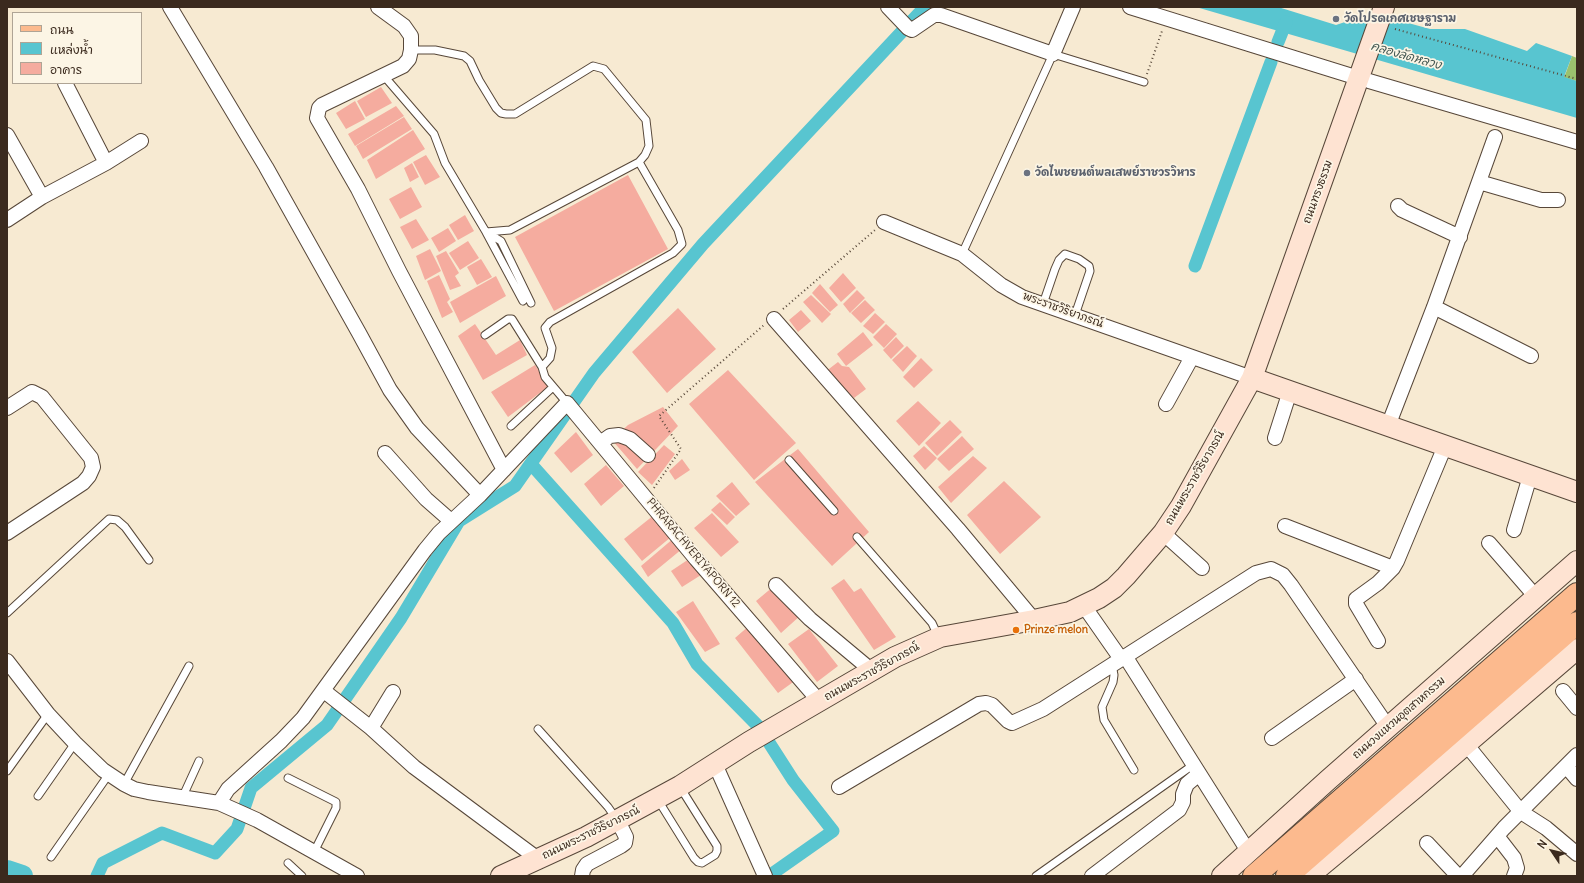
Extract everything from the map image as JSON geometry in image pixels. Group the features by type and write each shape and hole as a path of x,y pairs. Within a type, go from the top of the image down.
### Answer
{"main road":[{"name":"ถนนทรงธรรม","path":"1252,378 1384,7"},
{"path":"1252,378 1577,492"},
{"name":"ถนนพระราชวิริยาภรณ์","path":"504,875 618,821 658,799 749,742 895,656 940,638 1056,616 1084,606 1114,588 1139,562 1163,533 1181,506 1252,378"},
{"path":"1557,485 1577,505"},
{"name":"ถนนวงแหวนอุตสาหกรรม","path":"1222,876 1248,851 1577,561"},
{"path":"1254,876 1577,594"},
{"path":"1287,876 1577,623"},
{"path":"1309,876 1577,649"}],"street":[{"path":"170,7 266,167 360,333 390,390 417,428 480,494"},
{"path":"378,7 404,26 411,36 411,50 408,59 402,66 384,76 373,79 322,105 319,108 316,118 358,189 399,272 504,470"},
{"path":"888,7 912,30 934,15 941,15 1054,54 1073,7"},
{"path":"1130,7 1577,142"},
{"path":"66,84 106,163"},
{"path":"7,135 42,197"},
{"path":"1388,426 1434,307 1495,137"},
{"path":"7,220 42,197 106,163 141,141"},
{"path":"1479,182 1541,200 1558,200"},
{"path":"1398,206 1402,210 1460,236"},
{"name":"พระราชวิริยาภรณ์","path":"884,222 962,254 1001,285 1022,297 1252,378"},
{"path":"1434,307 1531,356"},
{"path":"773,319 958,529 1034,620"},
{"path":"1166,404 1192,357"},
{"path":"1275,438 1290,391"},
{"path":"7,408 32,392 42,397 91,458 93,467 89,476 83,483 7,533"},
{"path":"219,803 228,789 281,741 328,694 425,550 451,521 504,470 568,404"},
{"name":"PHRARACHVERIYAPORN 12","path":"568,404 696,559 819,701"},
{"path":"600,443 610,436 619,435 630,439 648,455"},
{"path":"1378,641 1356,604 1356,598 1378,583 1393,568 1445,446"},
{"path":"385,453 426,499 451,521"},
{"path":"1514,530 1530,476"},
{"path":"1285,526 1393,568"},
{"path":"1163,533 1202,568"},
{"path":"1489,543 1536,597"},
{"path":"839,787 979,704 986,703 992,705 1008,721 1012,722 1020,720 1043,709 1256,573 1271,569 1283,574 1388,727"},
{"path":"776,585 810,619 871,670"},
{"path":"1084,606 1119,660 1196,770 1248,851"},
{"path":"7,661 48,714 75,743 103,770 124,784 134,789 219,803 257,820 357,876"},
{"path":"1272,738 1356,679"},
{"path":"1563,691 1577,708"},
{"path":"371,728 393,692"},
{"path":"328,694 371,728 414,767 538,859"},
{"path":"1466,744 1520,812 1546,828 1577,854"},
{"path":"1462,876 1497,836 1577,755"},
{"path":"715,764 765,876"},
{"path":"1566,766 1577,779"},
{"path":"1092,876 1179,810 1183,802 1183,794 1186,784 1196,770"},
{"path":"582,876 583,870 587,864 625,843 626,838 618,821"},
{"path":"1497,836 1514,858 1517,868 1514,876"},
{"path":"1427,843 1458,876"}],"lane":[{"path":"411,50 435,50 464,56 470,61 479,80 496,108 501,113 506,114 515,114 593,66 604,70 646,120 649,146 646,155 639,162 510,230 486,232"},
{"path":"962,254 1054,54 1144,82"},
{"path":"384,76 434,134 445,163 486,232 523,301"},
{"path":"542,367 550,358 552,348 545,328 550,322 673,253 682,244 678,230 639,162"},
{"path":"486,232 501,241 531,303"},
{"path":"1043,304 1055,269 1059,260 1065,254 1079,259 1089,266 1090,271 1075,315"},
{"path":"486,335 508,318 512,319 542,367 545,377 568,404"},
{"path":"512,426 553,387"},
{"path":"789,460 834,511"},
{"path":"7,613 109,519 117,520 125,527 149,560"},
{"path":"857,537 932,623 940,638"},
{"path":"1119,660 1113,682 1102,707 1104,720 1134,770"},
{"path":"124,784 189,666"},
{"path":"7,772 48,714"},
{"path":"538,729 608,807 618,821"},
{"path":"38,796 75,743"},
{"path":"182,796 199,761"},
{"path":"1036,876 1196,770"},
{"path":"51,857 110,774"},
{"path":"288,778 336,802 336,808 314,852"},
{"path":"658,799 694,858 698,862 702,863 715,855 717,846 680,786"},
{"path":"288,863 302,876"}],"path":[{"path":"1144,82 1166,18"},
{"path":"1395,29 1577,79"},
{"path":"647,499 681,449 660,416 884,222"}],"green space":[{"path":"1572,56 1577,58 1577,81 1564,78"}],"water":[{"name":"คลองลัดหลวง","path":"1196,7 1278,7 1336,25 1372,13 1430,29 1465,29 1527,51 1536,43 1572,56 1564,77 1577,81 1577,118"}],"building":[{"path":"381,87 392,103 366,117 357,101"},
{"path":"355,101 365,119 346,129 336,113"},
{"path":"396,106 404,116 355,146 348,134"},
{"path":"404,117 412,129 363,159 356,146"},
{"path":"413,130 425,149 376,179 367,160"},
{"path":"426,155 440,177 425,185 413,162"},
{"path":"412,163 419,177 410,182 404,168"},
{"path":"628,175 668,249 554,311 515,237"},
{"path":"411,187 422,207 400,219 389,199"},
{"path":"465,215 474,231 458,240 449,225"},
{"path":"416,219 429,240 412,249 400,227"},
{"path":"448,228 456,241 439,252 431,238"},
{"path":"468,241 479,258 460,270 449,253"},
{"path":"430,249 441,271 425,280 416,256"},
{"path":"446,251 459,273 455,276 461,286 450,290 436,256"},
{"path":"481,259 492,277 477,285 467,267"},
{"path":"843,273 856,288 841,302 829,288"},
{"path":"439,275 450,299 447,302 453,312 442,318 427,281"},
{"path":"496,276 506,296 460,323 450,302"},
{"path":"820,284 838,305 830,312 812,293"},
{"path":"857,290 865,298 850,313 843,304"},
{"path":"811,295 831,314 822,323 803,302"},
{"path":"865,300 875,310 861,323 851,313"},
{"path":"678,308 716,349 667,393 632,352"},
{"path":"801,310 811,321 798,332 789,320"},
{"path":"875,313 885,322 873,334 863,326"},
{"path":"475,324 496,355 520,340 527,355 483,380 458,336"},
{"path":"886,324 897,334 884,348 873,337"},
{"path":"863,332 873,345 846,366 837,354"},
{"path":"896,337 904,346 891,359 883,350"},
{"path":"907,346 917,356 903,372 892,360"},
{"path":"921,358 933,370 914,388 903,377"},
{"path":"838,362 842,366 849,367 866,389 854,398 835,379 825,372"},
{"path":"535,365 549,386 508,417 491,392"},
{"path":"728,370 796,443 754,480 689,404"},
{"path":"918,401 941,423 919,446 896,421"},
{"path":"663,407 678,426 637,469 612,440 628,425"},
{"path":"950,420 962,432 937,456 925,443"},
{"path":"576,432 593,455 571,473 554,453"},
{"path":"962,436 974,449 949,471 937,459"},
{"path":"664,445 675,454 652,485 638,472"},
{"path":"924,446 937,458 925,470 913,456"},
{"path":"798,449 869,532 832,566 755,482"},
{"path":"973,456 987,468 951,503 938,487"},
{"path":"682,459 690,470 675,480 669,471"},
{"path":"606,465 624,486 601,506 584,484"},
{"path":"1004,481 1041,517 1000,554 967,515"},
{"path":"732,482 750,504 736,516 716,496"},
{"path":"720,502 735,517 727,525 711,510"},
{"path":"712,513 739,542 721,557 694,528"},
{"path":"654,515 671,537 642,561 624,539"},
{"path":"674,538 682,549 648,577 641,566"},
{"path":"689,559 701,575 682,587 671,571"},
{"path":"844,579 854,592 861,588 896,637 874,650 831,588"},
{"path":"774,586 801,615 781,633 756,601"},
{"path":"693,601 720,644 705,652 676,612"},
{"path":"750,625 796,680 778,693 735,638"},
{"path":"809,629 838,666 817,682 788,644"}],"waterway":[{"path":"97,876 103,863 162,833 215,853 237,829 251,788 327,725 401,618 459,521 515,486 594,373 703,244 925,7"},
{"path":"1278,42 1286,22"},
{"path":"1195,266 1271,62"},
{"path":"531,464 673,623 697,664 759,727 793,780 833,831 769,876"},
{"path":"7,871 22,876"}],"place":[{"name":"วัดโปรดเกศเชษฐาราม","path":"1336,19"},
{"name":"วัดไพชยนต์พลเสพย์ราชวรวิหาร","path":"1027,173"},
{"name":"Prinze melon","path":"1016,630"}]}
